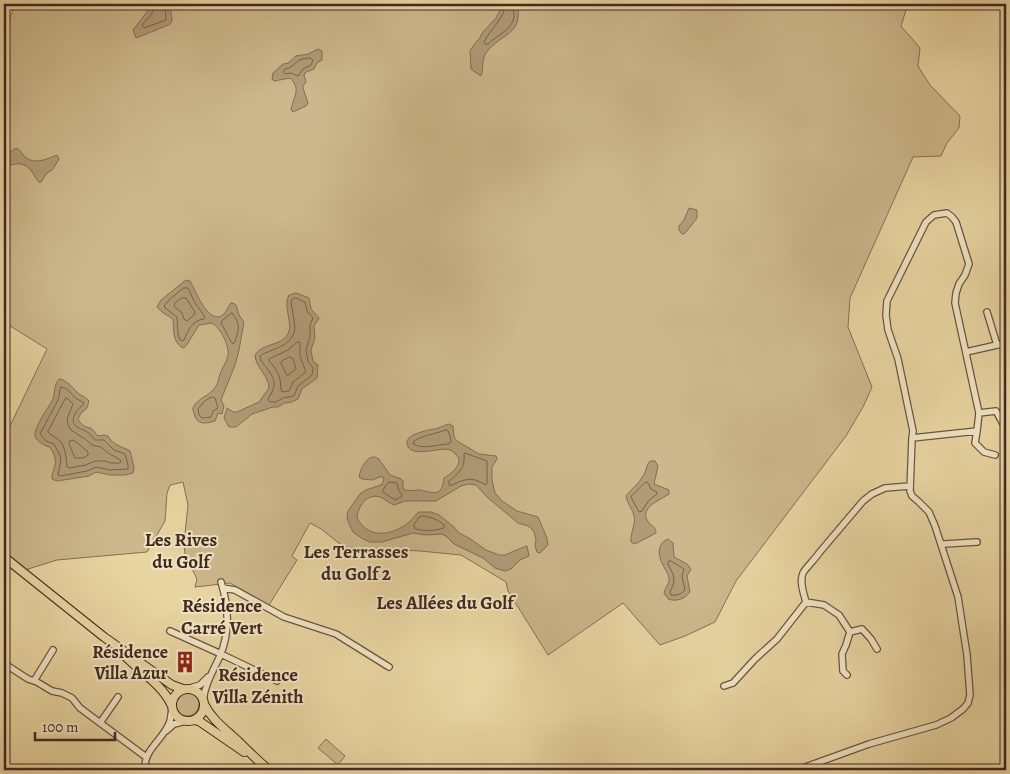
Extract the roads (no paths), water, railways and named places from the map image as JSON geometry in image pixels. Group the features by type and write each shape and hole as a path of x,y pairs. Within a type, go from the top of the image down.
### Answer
{"main road":[{"path":"4,557 104,637 172,685 197,691 216,722 269,770"},
{"path":"104,637 166,694 176,716 199,721 253,757"},
{"path":"171,707 173,696 186,689"},
{"path":"190,720 197,718 202,712 204,702"}],"street":[{"path":"797,770 869,744 936,725 951,718 968,703 970,694 967,655 958,597 942,545 929,512 912,496 910,491 913,431 886,315 887,301 921,231 926,222 934,215 947,213 956,222 968,264 965,275 956,292 955,303 979,413 975,443 984,452 995,456"},
{"path":"966,352 1000,344 987,312"},
{"path":"979,413 996,411 1006,429"},
{"path":"912,438 977,431"},
{"path":"806,602 802,584 803,572 863,501 884,488 910,486"},
{"path":"942,545 959,542 978,542"},
{"path":"204,702 205,687 221,654 228,623 227,606 222,585 284,616 336,634 389,667"},
{"path":"806,602 824,604 839,615 850,632"},
{"path":"724,686 733,683 777,638 806,602"},
{"path":"850,632 862,630 877,649"},
{"path":"170,631 277,681"},
{"path":"847,675 843,671 842,654 850,632"},
{"path":"34,680 53,650"},
{"path":"4,661 8,666 48,690 62,693 72,698 80,708 146,757"},
{"path":"186,689 200,685 211,674"},
{"path":"100,723 118,697"},
{"path":"144,770 146,757 170,721 171,707"},
{"path":"164,732 174,724 190,720"}],"water":[{"path":"148,4 169,4 172,21 168,25 136,38 133,30 147,12"},
{"path":"503,4 517,4 517,22 509,33 486,53 481,76 471,69 470,50 496,18"},
{"path":"318,49 322,51 322,60 317,63 314,69 306,72 304,75 306,82 303,88 308,103 306,106 293,112 291,110 296,93 294,82 290,78 274,81 272,79 273,73 296,56 308,54"},
{"path":"17,148 25,157 33,161 57,155 59,159 53,169 46,174 40,183 30,169 24,165 4,163 8,154"},
{"path":"689,208 697,210 697,218 686,232 682,234 679,226"},
{"path":"186,280 190,281 203,306 213,316 218,317 224,314 230,304 233,303 236,305 239,315 244,322 235,365 221,400 224,406 222,414 218,413 215,421 208,423 199,422 195,417 193,409 198,401 210,393 217,384 228,356 228,348 224,338 219,329 212,323 199,325 183,348 175,339 173,319 157,307 161,300"},
{"path":"296,293 309,298 311,309 319,318 314,326 315,338 311,350 313,361 318,365 317,378 302,389 298,399 252,414 236,427 229,427 224,418 227,408 237,412 259,402 269,388 267,379 255,355 262,348 281,341 288,334 290,325 287,300 289,295"},
{"path":"59,379 68,383 89,401 87,408 78,419 82,424 91,428 98,436 108,436 115,443 130,451 134,467 133,473 110,475 96,472 89,476 57,481 52,479 55,464 54,456 50,447 37,440 35,433 38,424 52,401"},
{"path":"449,424 453,426 454,437 457,441 479,454 496,456 497,459 492,467 495,493 502,501 517,511 538,517 548,545 540,553 537,552 534,532 531,528 518,523 487,497 476,485 468,484 461,486 436,501 405,501 394,505 380,497 371,497 361,505 357,518 362,525 373,532 387,533 410,522 419,512 431,512 439,515 459,533 486,550 499,555 505,555 527,546 529,556 520,560 511,569 505,571 495,568 483,558 454,544 442,534 425,535 413,533 382,542 370,542 353,532 347,518 348,511 360,494 381,485 384,478 379,477 373,480 359,477 366,461 372,457 379,459 390,475 403,481 403,489 409,491 439,491 444,478 457,467 459,458 446,449 413,451 407,443 410,437 415,434"},
{"path":"650,461 655,461 658,466 654,484 669,490 669,494 646,511 647,520 656,533 634,544 631,542 631,539 634,516 626,496 641,479"},
{"path":"668,539 673,543 674,557 687,564 691,569 687,576 690,592 677,600 668,599 664,593 669,578 660,559 659,551 661,544"}],"place":[{"name":"Résidence Villa Azur","path":"185,662"}],"district":[{"name":"Les Rives du Golf","path":"181,550"},
{"name":"Les Terrasses du Golf 2","path":"356,562"},
{"name":"Les Allées du Golf","path":"445,602"},
{"name":"Résidence Carré Vert","path":"222,616"},
{"name":"Résidence Villa Zénith","path":"258,685"}]}
